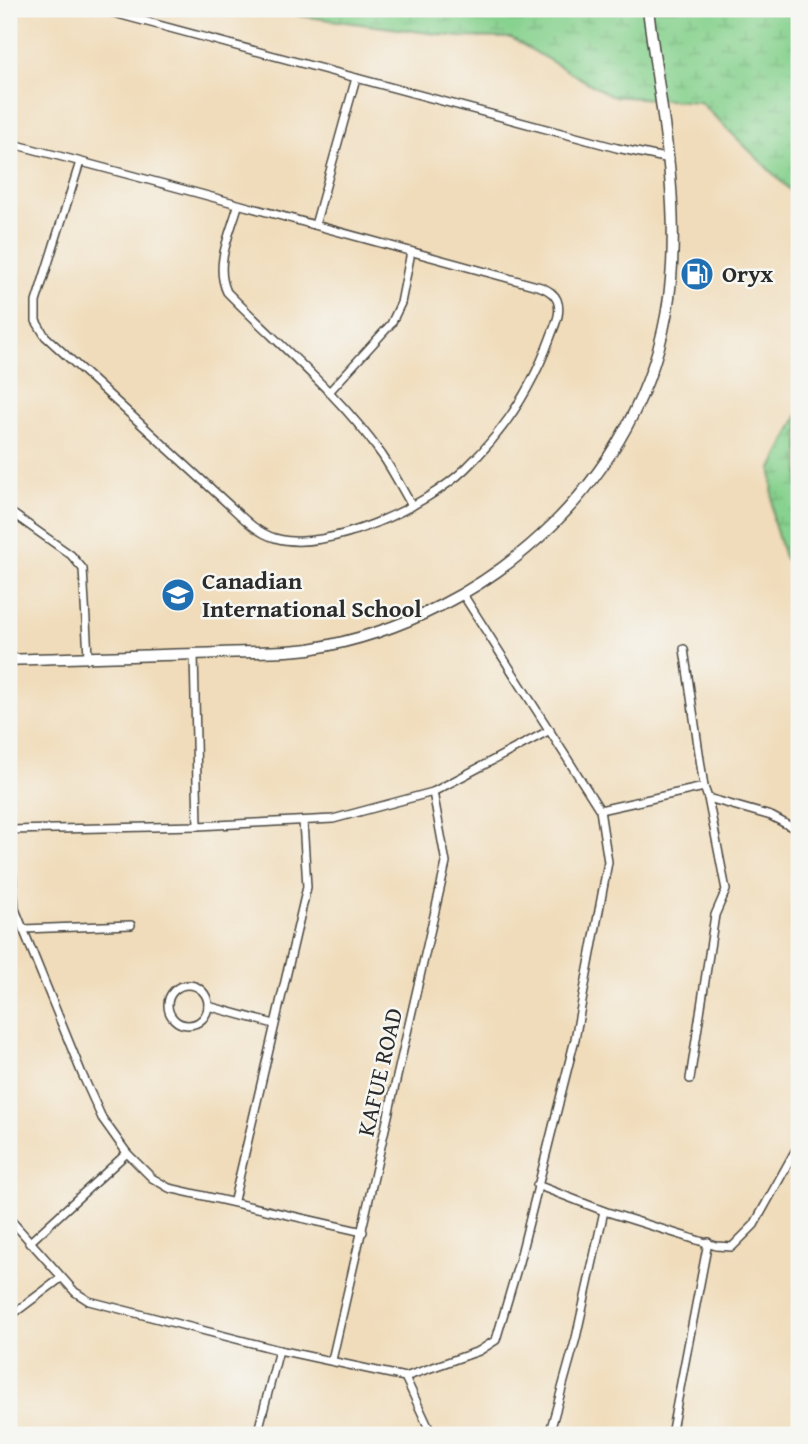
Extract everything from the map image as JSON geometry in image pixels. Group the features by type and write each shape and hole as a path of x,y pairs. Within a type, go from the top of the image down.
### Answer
{"main road":[{"path":"9,660 307,649 364,637 404,624 462,593 550,529 584,493 627,428 650,377 671,283 674,247 670,160 648,9"}],"street":[{"path":"99,9 670,160"},
{"path":"315,225 356,78"},
{"path":"9,143 80,162 238,206 541,287 552,292 559,312 530,386 506,421 465,469 412,506 361,527 324,538 293,542 273,538 252,526 45,336 36,321 36,302 80,162"},
{"path":"238,206 222,262 221,279 227,292 329,392 383,456 412,506"},
{"path":"329,392 391,324 401,303 411,252"},
{"path":"9,511 71,555 83,569 88,656"},
{"path":"9,1219 61,1278 89,1301 279,1350 405,1377 480,1351 496,1340 519,1262 575,1040 608,877 600,810 462,593"},
{"path":"684,649 704,787 718,841 725,897 715,915 690,1079"},
{"path":"194,654 198,826"},
{"path":"363,1232 234,1200 169,1188 152,1178 127,1153 102,1118 23,929 12,892 9,830 198,826 334,819 433,792 550,730"},
{"path":"600,810 704,787"},
{"name":"KAFUE ROAD","path":"332,1360 446,863 433,792"},
{"path":"708,798 771,816 799,831"},
{"path":"234,1200 307,887 303,821"},
{"path":"23,929 131,925"},
{"path":"184,985 201,990 208,1006 199,1021 191,1025 174,1020 167,1004 170,995 184,985"},
{"path":"208,1006 274,1024"},
{"path":"537,1185 604,1211 726,1248 742,1240 754,1225 799,1144"},
{"path":"29,1243 127,1153"},
{"path":"550,1435 576,1338 604,1211"},
{"path":"671,1435 708,1242"},
{"path":"9,1317 61,1278"},
{"path":"257,1435 279,1350"},
{"path":"405,1377 432,1435"}],"green space":[{"path":"287,9 799,9 799,199 700,102 611,96 511,38 460,37 300,16"},
{"path":"799,413 799,574 784,557 773,520 772,469"}],"place":[{"name":"Oryx","path":"697,274"},
{"name":"Canadian International School","path":"178,595"}]}
